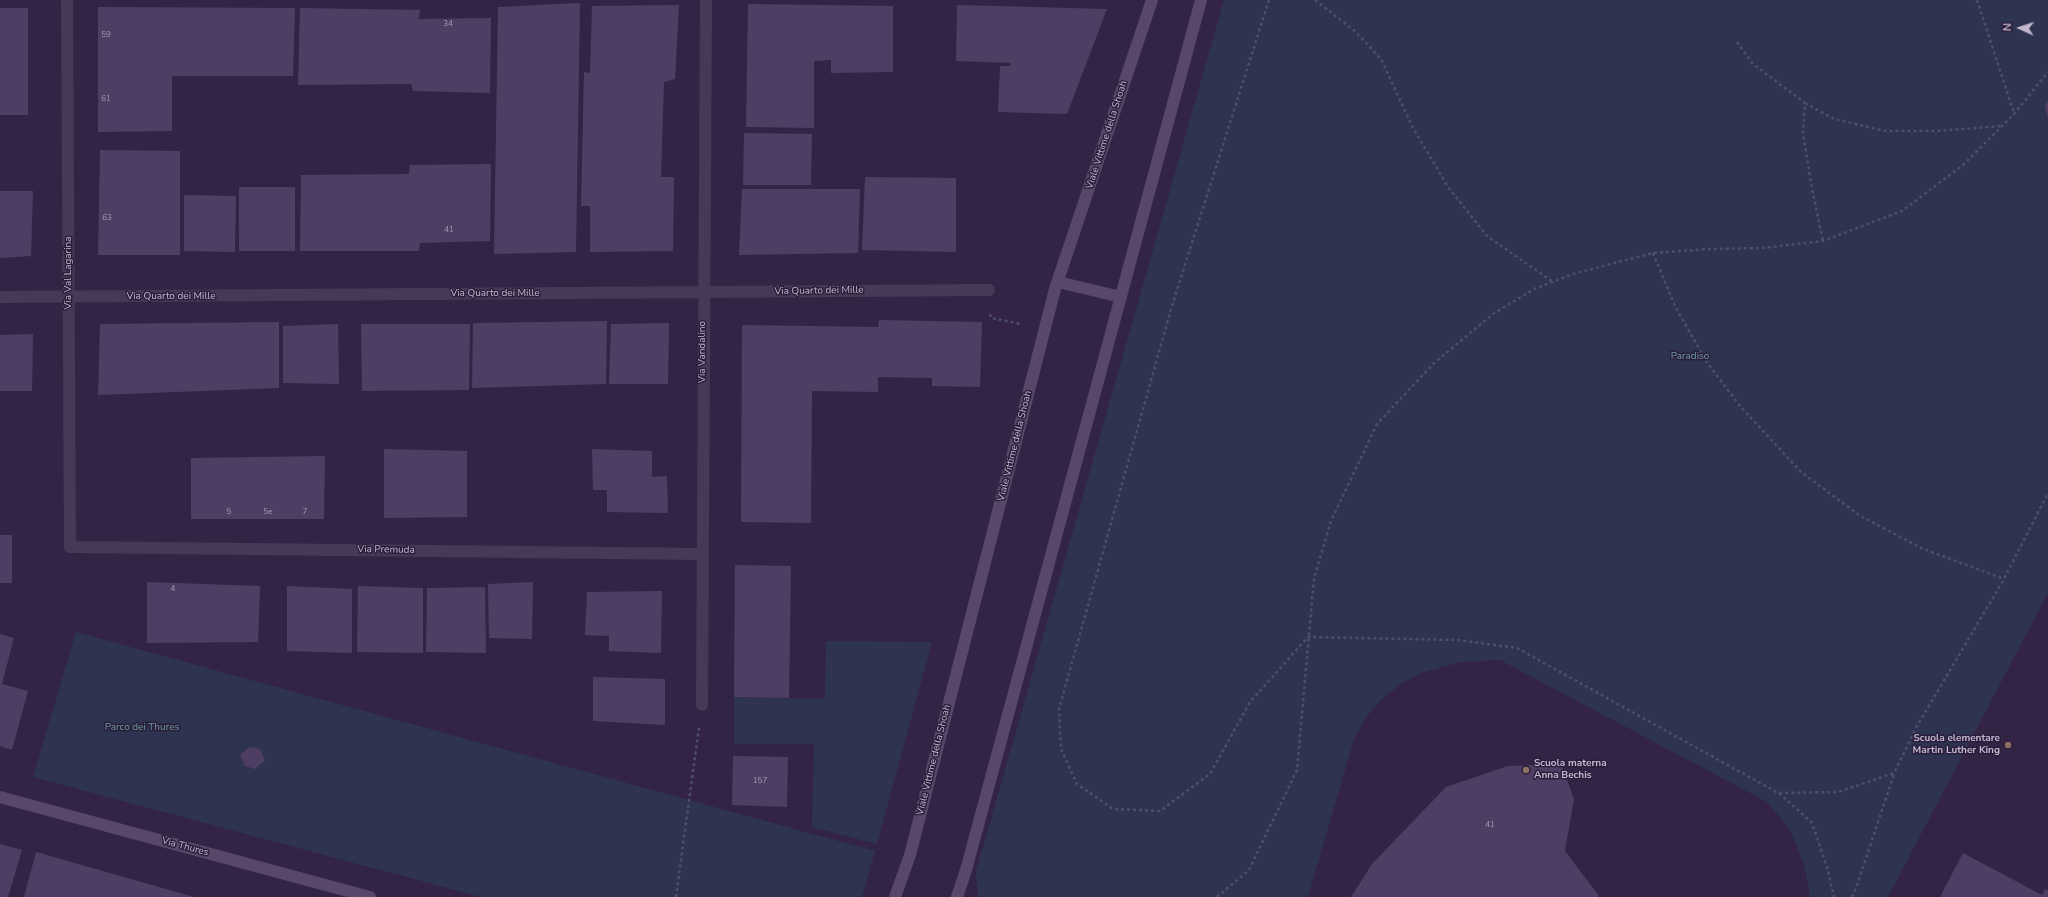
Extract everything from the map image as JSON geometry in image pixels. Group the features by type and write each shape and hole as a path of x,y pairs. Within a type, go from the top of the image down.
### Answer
{"street":[{"name":"Via Val Lagarina","path":"67,0 70,547"},
{"name":"Via Vandalino","path":"702,705 706,0"},
{"name":"Viale Vittime della Shoah","path":"895,897 910,855 1058,282 1152,0"},
{"path":"957,897 970,854 1201,0"},
{"path":"1058,282 1121,298"},
{"name":"Via Quarto dei Mille","path":"0,297 69,298 989,290"},
{"name":"Via Premuda","path":"70,547 702,554"},
{"name":"Via Thures","path":"0,797 370,897"}],"path":[{"path":"1269,0 1171,309 1059,709 1061,749 1077,784 1113,809 1160,811 1210,774 1250,702 1308,637 1458,640 1517,648 1778,793 1812,823 1827,867 1834,897"},
{"path":"1315,0 1355,31 1381,59 1413,128 1448,187 1487,236 1553,282"},
{"path":"1977,0 2014,114"},
{"path":"1737,42 1753,64 1805,103 1834,119 1885,131 1937,131 2002,126"},
{"path":"1217,897 1249,870 1297,770 1314,578 1331,521 1377,424 1433,364 1493,314 1534,289 1576,273 1654,253 1710,249 1763,248 1823,241 1902,211 1963,165 2014,114 2048,72"},
{"path":"1805,103 1803,133 1812,189 1823,241"},
{"path":"1654,253 1675,306 1706,361 1740,406 1801,472 1859,515 1921,548 2004,579"},
{"path":"989,290 990,318 1045,328"},
{"path":"1852,897 1894,773 1917,726 2004,579 2048,493"},
{"path":"676,897 702,705"},
{"path":"1778,793 1838,792 1894,773"}],"green space":[{"name":"Paradiso","path":"1224,0 2048,0 2048,593 1888,897 1810,897 1804,864 1789,828 1767,802 1500,660 1461,662 1421,673 1401,684 1382,699 1368,715 1354,739 1308,897 978,897 976,872"},
{"name":"Parco dei Thures","path":"76,632 875,851 862,897 481,897 33,777"},
{"path":"826,641 932,642 877,844 812,827 814,744 734,744 734,697 825,699"}],"building":[{"path":"580,3 576,252 494,254 498,7"},
{"path":"748,4 893,6 893,72 831,73 831,60 814,61 814,128 746,127"},
{"path":"679,5 675,79 664,82 661,177 674,177 673,251 590,252 590,206 581,206 584,72 590,73 592,6"},
{"path":"957,5 1107,9 1067,114 998,112 1000,66 1010,66 1011,63 956,61"},
{"path":"98,7 295,8 293,76 172,76 172,131 98,132"},
{"path":"0,8 28,8 28,115 0,115"},
{"path":"300,8 420,10 419,19 491,18 490,93 413,91 411,84 298,85"},
{"path":"2048,101 2048,116 2047,116 2045,105"},
{"path":"744,133 812,134 811,185 743,185"},
{"path":"100,150 180,151 180,255 98,255"},
{"path":"491,164 490,241 420,243 419,251 300,251 301,175 409,174 410,165"},
{"path":"865,177 956,178 956,252 862,250"},
{"path":"239,187 295,187 295,251 239,251"},
{"path":"742,189 860,189 858,253 739,255"},
{"path":"0,191 33,191 31,256 0,258"},
{"path":"184,195 236,196 235,252 184,251"},
{"path":"879,320 982,322 980,387 932,386 932,378 878,377 878,392 812,391 811,523 741,522 742,325 878,327"},
{"path":"607,321 606,384 472,388 473,323"},
{"path":"279,322 279,388 98,395 100,324"},
{"path":"669,323 668,384 609,384 611,324"},
{"path":"338,324 339,384 283,383 283,326"},
{"path":"361,324 470,324 469,390 362,391"},
{"path":"33,334 32,391 0,391 0,335"},
{"path":"384,449 467,451 467,517 384,518"},
{"path":"592,449 652,451 652,477 667,476 668,513 607,512 607,490 593,490"},
{"path":"325,456 324,519 191,519 191,458"},
{"path":"0,535 12,535 12,583 0,583"},
{"path":"735,565 791,566 789,698 734,697"},
{"path":"147,582 260,586 258,642 147,643"},
{"path":"533,582 532,639 489,638 488,584"},
{"path":"287,586 352,589 352,653 287,651"},
{"path":"358,586 423,588 423,653 357,652"},
{"path":"485,587 486,653 426,652 427,588"},
{"path":"662,591 661,653 609,651 609,636 585,635 587,592"},
{"path":"0,634 14,638 2,684 28,691 12,750 0,746"},
{"path":"593,677 665,679 665,725 593,721"},
{"path":"250,747 260,749 265,760 255,769 245,766 240,755"},
{"path":"733,756 788,757 787,807 732,805"},
{"path":"1561,764 1574,799 1565,851 1599,896 1598,897 1351,897 1372,864 1446,787 1508,766"},
{"path":"0,844 22,850 8,897 0,897"},
{"path":"36,852 194,897 24,897"},
{"path":"1963,853 2042,895 2045,889 2048,890 2048,897 1940,897"}],"place":[{"name":"Scuola elementare Martin Luther King","path":"2008,745"},
{"name":"Scuola materna Anna Bechis","path":"1526,770"}]}
